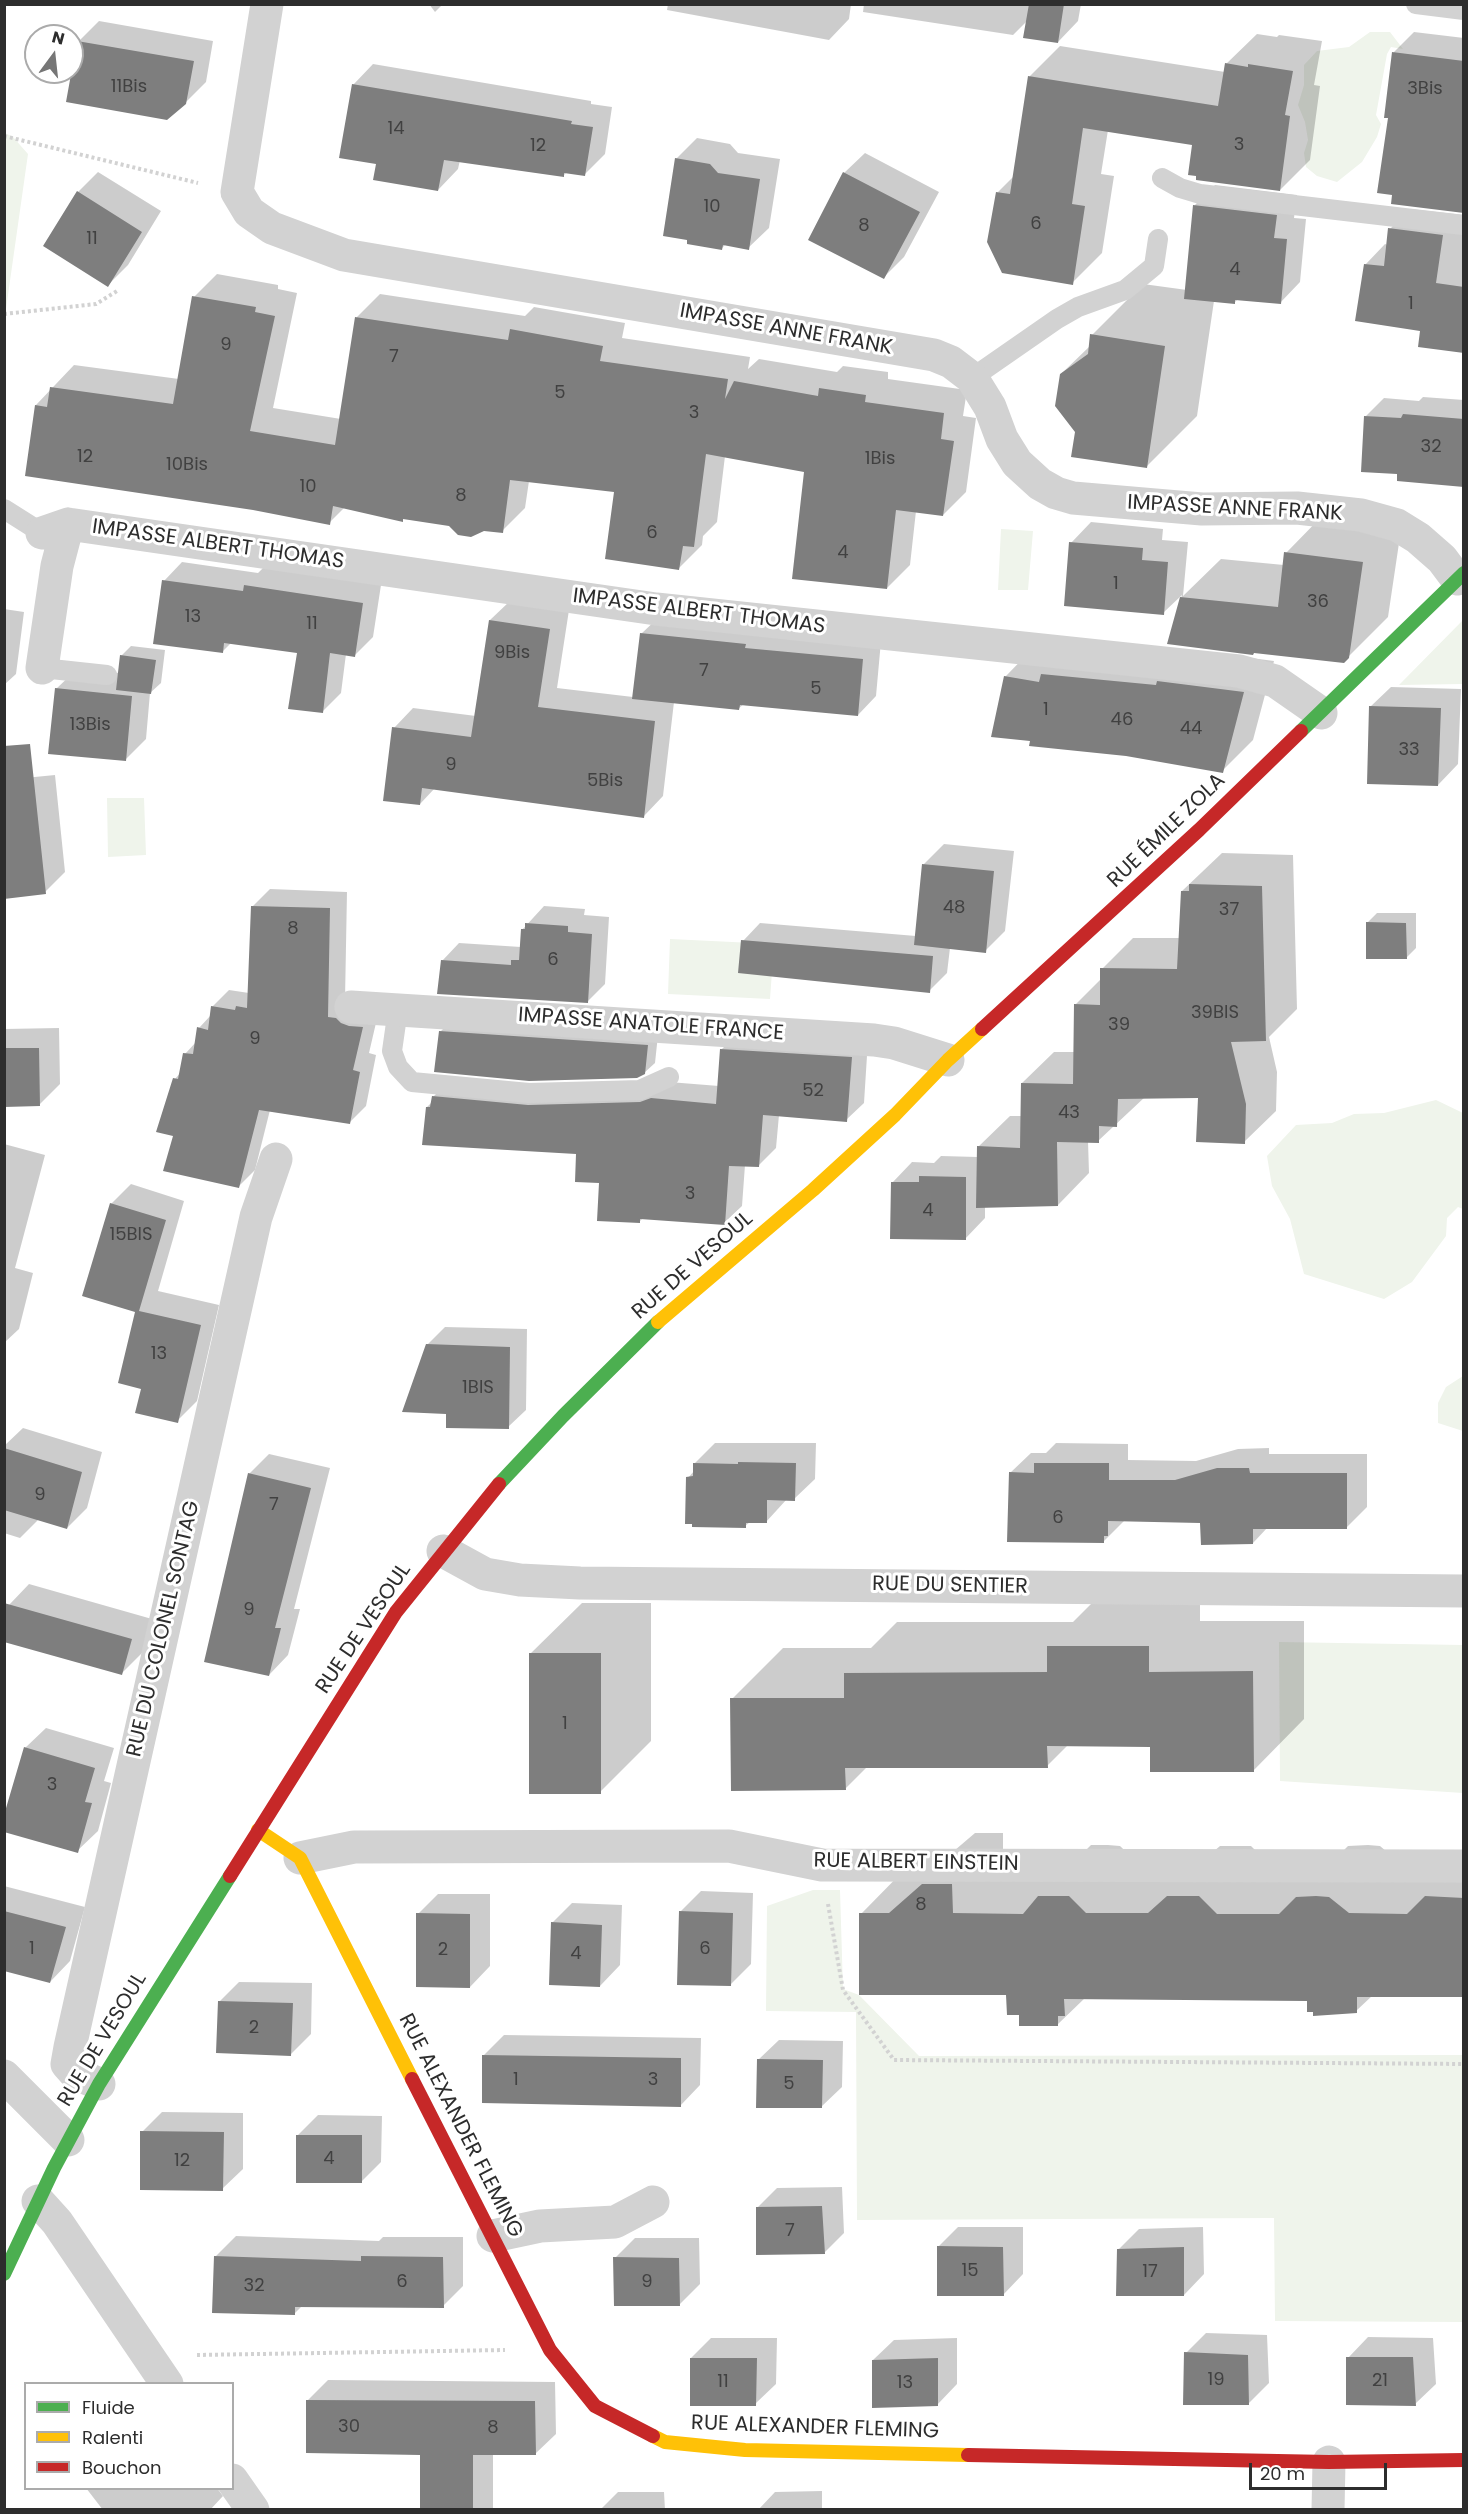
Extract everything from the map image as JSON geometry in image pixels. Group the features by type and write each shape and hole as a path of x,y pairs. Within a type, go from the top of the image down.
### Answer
{"street":[{"path":"237,192 267,4"},
{"name":"IMPASSE ANNE FRANK","path":"237,192 249,212 272,228 344,255 934,355 951,362 972,378 990,407 1002,439 1017,463 1040,484 1056,493 1073,498 1202,509 1297,508 1361,515 1397,525 1418,538 1460,576"},
{"name":"IMPASSE ALBERT THOMAS","path":"42,668 57,566 55,528 673,611 1239,671 1275,681 1321,713"},
{"name":"RUE ÉMILE ZOLA","path":"895,1115 948,1060 1102,921 1321,713 1460,576"},
{"name":"IMPASSE ANATOLE FRANCE","path":"351,1006 874,1040 894,1042 948,1060"},
{"name":"RUE DE VESOUL","path":"4,2274 68,2140 99,2084 396,1612 493,1490 563,1416 666,1314 813,1190 895,1115"},
{"name":"RUE DU COLONEL SONTAG","path":"99,2084 75,2073 67,2064 70,2047 256,1217 276,1159"},
{"name":"RUE DU SENTIER","path":"443,1551 485,1574 520,1580 556,1582 1464,1591"},
{"name":"RUE ALEXANDER FLEMING","path":"258,1830 300,1858 550,2350 595,2406 665,2442 745,2450 1329,2462 1464,2460"},
{"name":"RUE ALBERT EINSTEIN","path":"300,1858 354,1847 729,1846 822,1865 1464,1866"},
{"path":"4,2076 68,2140"},
{"path":"38,2201 57,2222 160,2372"},
{"path":"493,2236 540,2226 615,2222 653,2202"},
{"path":"1328,2510 1329,2462"},
{"path":"234,2483 253,2510"}],"lane":[{"path":"1416,4 1464,10"},
{"path":"1162,178 1180,188 1200,194 1464,225"},
{"path":"972,378 1057,319 1078,307 1125,290 1154,266 1158,239"},
{"path":"4,509 55,528"},
{"path":"42,668 107,675"},
{"path":"398,1009 392,1051 398,1067 412,1082 529,1093 640,1090 669,1077"}],"path":[{"path":"4,136 237,192"},
{"path":"4,314 96,304 117,291"},
{"path":"822,1865 843,1990 894,2060 1464,2064"},
{"path":"160,2372 198,2355 550,2350"}],"shaded area":[{"path":"1370,32 1390,32 1403,49 1391,47 1387,54 1376,115 1381,124 1377,137 1362,162 1337,182 1317,176 1306,167 1304,153 1308,140 1305,122 1298,105 1304,85 1304,65 1317,51 1349,47"},
{"path":"5,133 13,137 28,154 5,316"},
{"path":"1001,529 1033,531 1028,590 998,590"},
{"path":"1463,620 1463,684 1399,685"},
{"path":"107,798 144,798 146,855 108,857"},
{"path":"670,939 774,944 770,999 668,994"},
{"path":"1436,1100 1463,1113 1463,1209 1458,1207 1447,1218 1446,1236 1412,1282 1384,1299 1304,1274 1290,1219 1272,1186 1267,1156 1296,1125 1332,1123 1354,1114 1384,1113"},
{"path":"1463,1376 1463,1431 1438,1423 1438,1403 1446,1387"},
{"path":"1279,1642 1463,1645 1463,1793 1280,1781"},
{"path":"813,1890 840,1890 843,1989 859,1995 919,2056 1463,2055 1463,2322 1275,2321 1274,2218 857,2220 856,2012 766,2011 767,1906"}],"building":[{"path":"1029,4 1064,4 1058,43 1023,38"},
{"path":"84,42 194,61 186,104 167,120 66,102 69,84 84,84"},
{"path":"1392,52 1464,61 1464,213 1391,204 1392,195 1377,193 1388,118 1384,118"},
{"path":"1225,63 1293,71 1285,115 1290,116 1280,191 1196,180 1196,176 1188,175 1192,145 1083,128 1072,204 1085,206 1073,285 1002,273 987,242 996,192 1010,194 1028,76 1218,106"},
{"path":"352,84 572,121 571,124 593,127 585,176 564,173 564,177 444,160 438,191 373,180 376,164 339,158"},
{"path":"675,158 710,164 718,173 760,179 749,250 723,245 722,250 687,244 687,240 663,236"},
{"path":"843,172 920,212 884,279 808,240"},
{"path":"77,191 142,232 108,287 43,246"},
{"path":"1193,205 1277,215 1274,238 1287,239 1281,304 1235,300 1235,304 1184,299"},
{"path":"1388,228 1443,235 1436,283 1464,287 1464,353 1418,347 1420,331 1355,321 1364,264 1384,266"},
{"path":"192,296 256,307 255,312 275,316 250,431 335,445 355,317 508,340 510,329 603,346 600,361 728,379 725,399 734,381 818,396 819,388 866,395 865,402 944,413 941,439 954,441 943,516 896,510 887,589 792,579 804,472 706,454 694,547 683,546 679,570 605,559 614,492 510,480 503,533 484,531 471,537 458,535 449,526 403,519 403,522 333,506 330,525 253,510 25,476 35,405 47,407 50,387 173,404"},
{"path":"1090,334 1165,346 1147,468 1071,457 1075,432 1055,406 1060,374 1088,354"},
{"path":"1403,414 1464,419 1464,487 1397,481 1397,474 1361,472 1364,416 1401,418"},
{"path":"1069,542 1143,548 1142,560 1168,562 1164,615 1064,606"},
{"path":"1284,552 1363,562 1349,658 1344,663 1167,644 1180,597 1278,607"},
{"path":"162,580 243,591 244,585 363,603 355,657 330,653 323,713 288,709 297,653 224,643 223,653 153,644"},
{"path":"489,620 550,629 538,707 655,721 644,818 422,788 420,805 383,801 392,727 471,737"},
{"path":"640,633 746,644 745,648 863,659 858,716 740,705 739,710 632,699"},
{"path":"120,655 156,660 151,694 116,690"},
{"path":"1041,674 1156,685 1157,681 1244,692 1223,773 1126,756 1029,746 1030,741 991,737 1004,676 1039,682"},
{"path":"55,688 132,696 126,761 48,754"},
{"path":"1369,706 1441,708 1438,786 1367,784"},
{"path":"30,744 46,894 4,899 4,746"},
{"path":"922,864 994,871 986,953 914,945"},
{"path":"1189,884 1262,886 1266,1041 1231,1042 1246,1104 1245,1144 1196,1142 1198,1098 1118,1099 1117,1127 1099,1126 1099,1143 1057,1142 1058,1206 976,1208 977,1146 1020,1148 1021,1083 1073,1084 1074,1004 1100,1005 1100,968 1177,969 1181,891 1189,891"},
{"path":"251,906 330,908 328,1017 336,1018 349,1026 363,1027 353,1070 360,1072 350,1124 259,1110 239,1188 163,1171 173,1136 156,1132 173,1078 178,1079 183,1053 193,1054 197,1027 208,1030 211,1006 235,1010 236,1006 247,1008"},
{"path":"1366,922 1406,923 1407,959 1366,959"},
{"path":"525,923 568,926 568,932 592,934 588,1003 437,994 441,960 511,965 511,960 519,960 521,929 525,929"},
{"path":"741,940 933,956 930,993 738,973"},
{"path":"439,1031 648,1045 645,1074 637,1078 529,1081 434,1072"},
{"path":"4,1048 39,1048 40,1106 4,1107"},
{"path":"720,1049 852,1057 847,1122 763,1115 759,1167 729,1166 725,1225 640,1219 640,1223 597,1221 599,1183 575,1182 576,1154 422,1145 426,1107 430,1107 432,1096 528,1105 640,1102 651,1098 716,1104"},
{"path":"919,1176 966,1177 966,1240 890,1239 891,1182 919,1182"},
{"path":"110,1203 166,1220 139,1311 201,1325 178,1423 135,1413 141,1389 118,1383 135,1312 82,1296"},
{"path":"426,1344 510,1347 509,1429 446,1428 446,1414 402,1412"},
{"path":"4,1448 82,1472 67,1529 4,1510"},
{"path":"738,1462 796,1463 795,1501 767,1500 767,1523 746,1523 746,1528 692,1527 692,1524 685,1524 686,1477 693,1476 693,1463 738,1464"},
{"path":"1034,1463 1109,1463 1109,1480 1175,1480 1217,1468 1249,1468 1250,1473 1347,1473 1347,1529 1253,1529 1253,1544 1201,1545 1200,1523 1108,1521 1108,1536 1104,1536 1104,1543 1007,1542 1009,1472 1034,1473"},
{"path":"248,1473 311,1488 275,1628 281,1628 269,1676 204,1662"},
{"path":"4,1603 132,1639 122,1675 4,1642"},
{"path":"1047,1646 1149,1646 1149,1672 1253,1671 1254,1772 1150,1772 1150,1747 1047,1746 1048,1768 845,1768 846,1790 731,1791 730,1698 844,1698 844,1673 1047,1672"},
{"path":"529,1653 601,1653 601,1794 529,1794"},
{"path":"24,1747 95,1768 85,1802 92,1803 78,1853 4,1832 4,1815"},
{"path":"922,1884 952,1884 953,1913 1023,1914 1038,1896 1069,1896 1086,1913 1148,1913 1167,1896 1199,1896 1217,1914 1279,1914 1296,1897 1316,1896 1329,1897 1349,1913 1407,1914 1425,1896 1464,1898 1464,1997 1357,1997 1357,2013 1313,2016 1313,2012 1307,2012 1307,2001 1064,1999 1065,2016 1058,2016 1058,2026 1019,2026 1019,2015 1007,2015 1006,1995 859,1995 859,1913 889,1913"},
{"path":"4,1911 66,1927 50,1983 4,1971"},
{"path":"679,1911 733,1913 731,1986 677,1985"},
{"path":"416,1913 470,1914 470,1988 416,1987"},
{"path":"551,1922 602,1925 600,1987 549,1985"},
{"path":"218,2001 293,2003 291,2056 216,2053"},
{"path":"482,2055 681,2058 681,2107 482,2103"},
{"path":"757,2059 823,2060 822,2108 756,2108"},
{"path":"140,2131 224,2132 223,2191 140,2190"},
{"path":"296,2135 362,2135 362,2183 296,2183"},
{"path":"822,2206 825,2254 756,2255 756,2207"},
{"path":"937,2246 1003,2247 1004,2296 937,2296"},
{"path":"1184,2247 1184,2296 1116,2296 1117,2249"},
{"path":"214,2256 361,2261 361,2256 443,2257 444,2308 295,2307 295,2315 212,2313"},
{"path":"613,2257 679,2258 680,2306 614,2306"},
{"path":"1184,2352 1248,2355 1249,2405 1183,2405"},
{"path":"1346,2357 1413,2357 1416,2406 1346,2405"},
{"path":"690,2358 757,2358 756,2406 690,2406"},
{"path":"938,2358 938,2406 872,2408 872,2360"},
{"path":"306,2400 535,2401 536,2455 473,2455 473,2510 420,2510 420,2455 306,2453"}],"traffic: fast":[{"path":"1301,731 1464,573"},
{"path":"499,1484 563,1416 658,1322"},
{"path":"4,2274 54,2168 99,2084 230,1876"}],"traffic: slow":[{"path":"658,1322 813,1190 895,1115 948,1060 982,1029"},
{"path":"258,1830 300,1858 412,2079"},
{"path":"653,2436 665,2442 745,2450 968,2455"}],"traffic: jam":[{"path":"982,1029 1199,830 1301,731"},
{"path":"230,1876 396,1612 499,1484"},
{"path":"412,2079 550,2350 595,2406 653,2436"},
{"path":"968,2455 1329,2462 1464,2460"}]}
